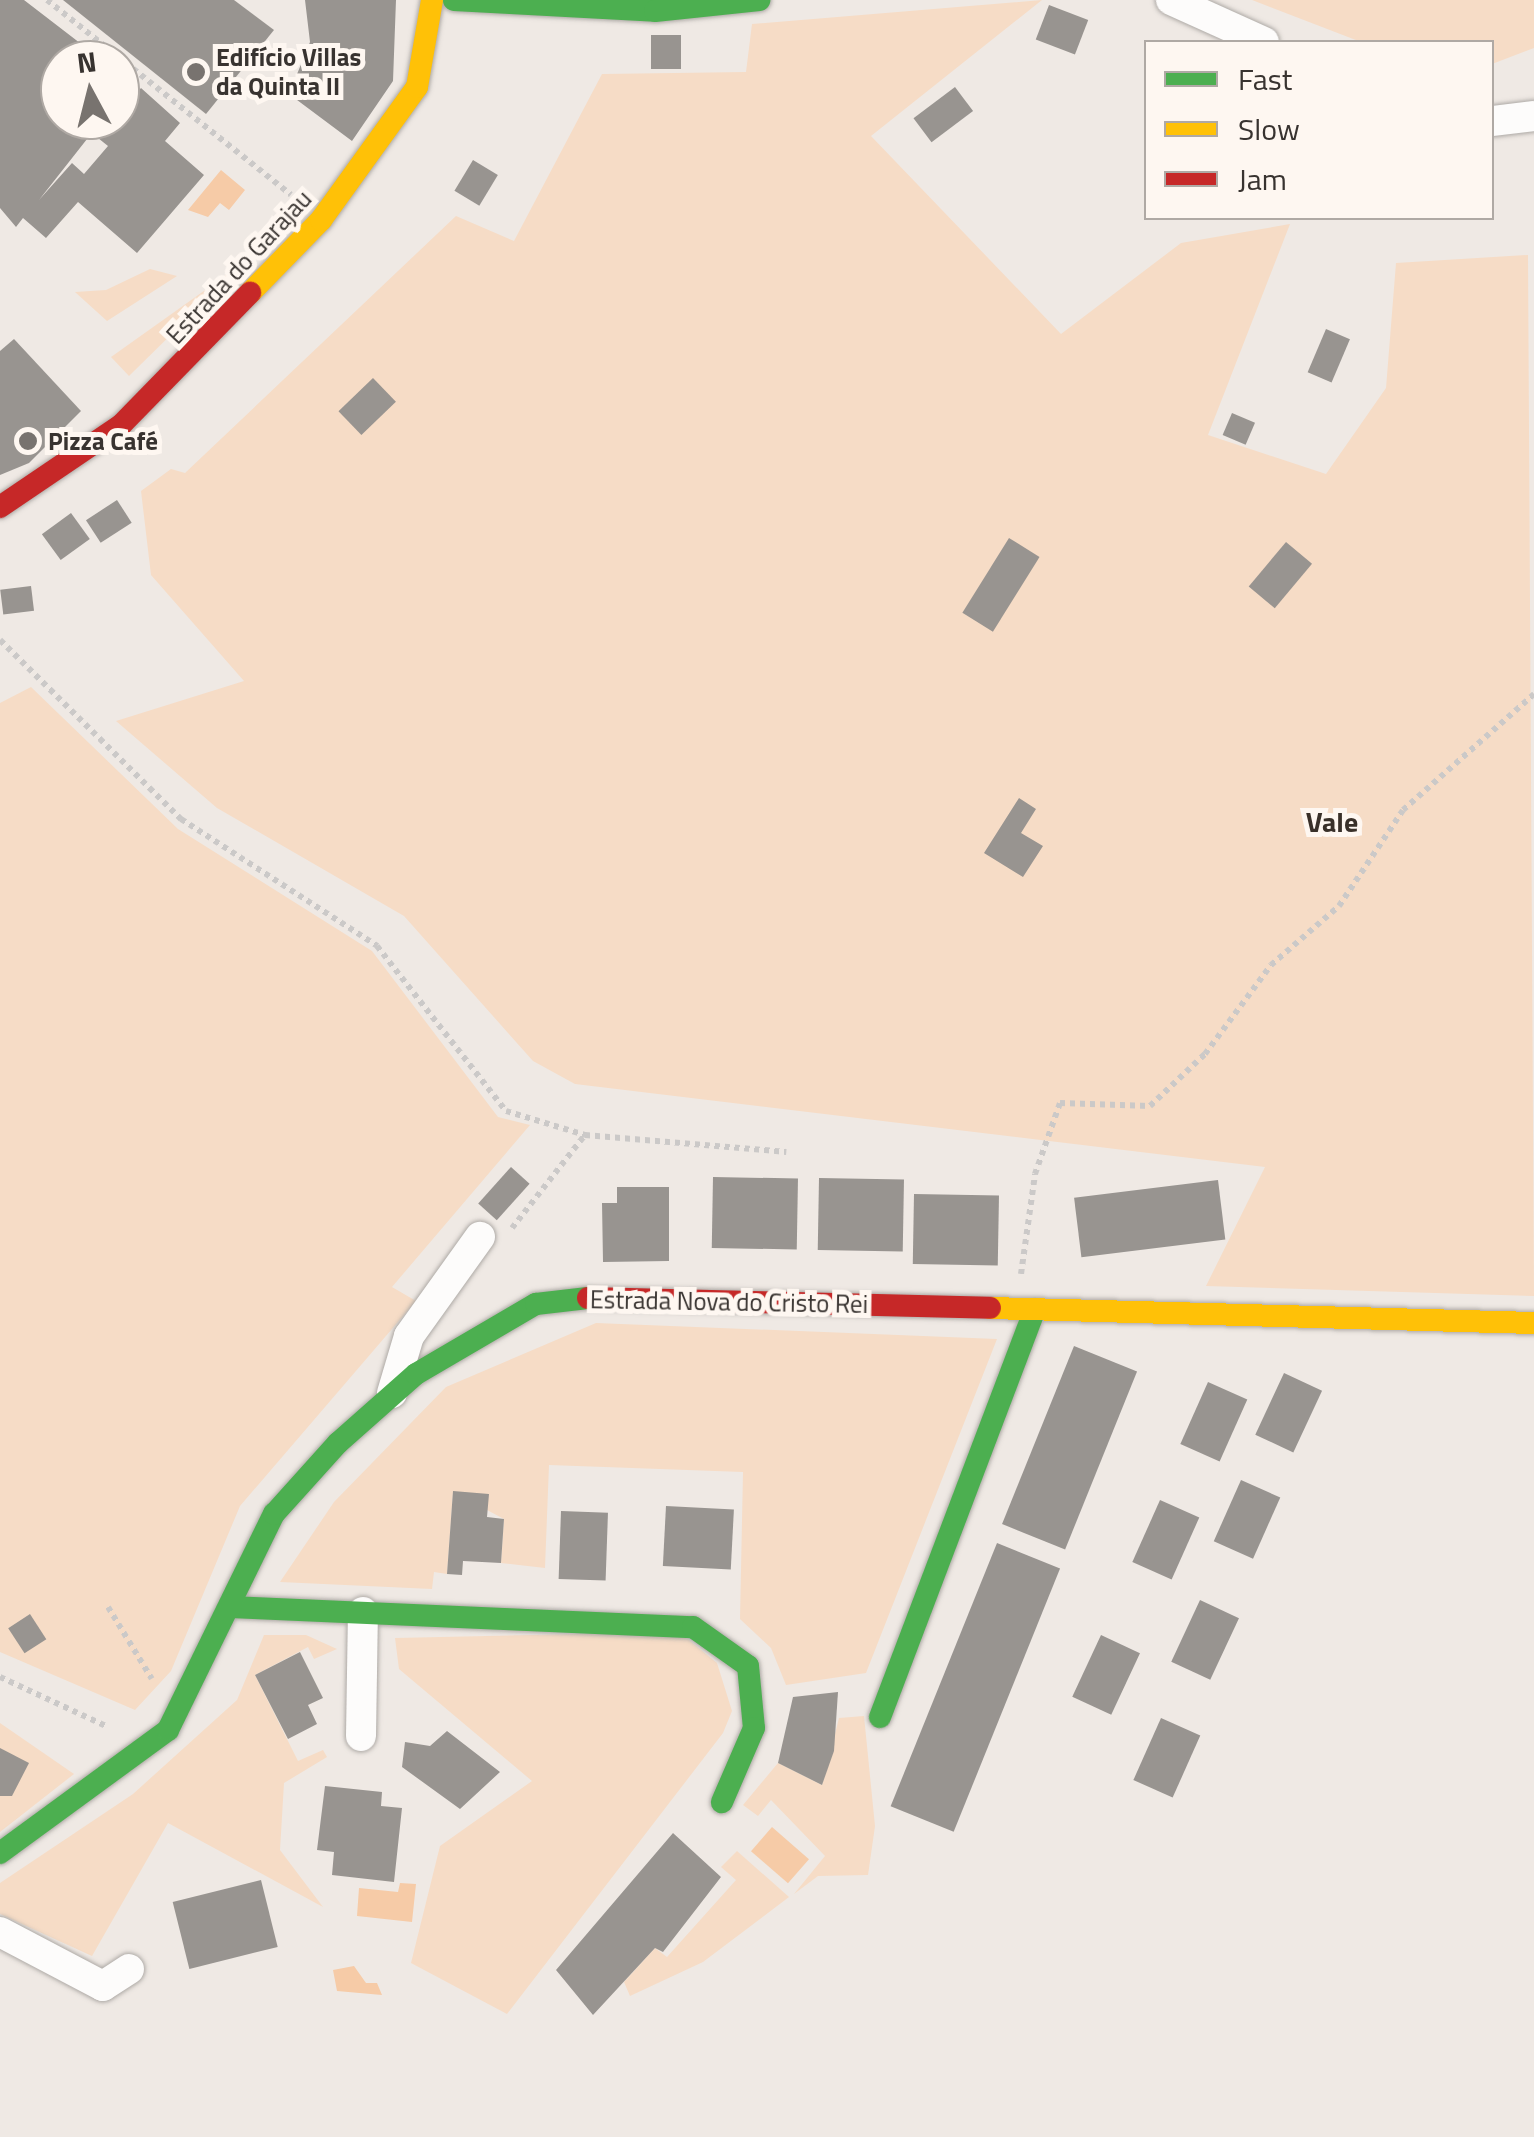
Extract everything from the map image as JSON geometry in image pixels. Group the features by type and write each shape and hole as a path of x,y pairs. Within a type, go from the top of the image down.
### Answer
{"street":[{"name":"Estrada do Garajau","path":"0,507 40,488 121,424 322,220 417,87 432,0"},
{"path":"454,0 655,11 760,0"},
{"path":"1171,0 1260,40"},
{"path":"1494,121 1534,116"},
{"name":"Estrada Nova do Cristo Rei","path":"391,1396 409,1336 480,1237"},
{"name":"Estrada Nova do Cristo Rei","path":"0,1853 168,1730 274,1514 391,1396 478,1330 536,1304 596,1297 1534,1323"},
{"path":"880,1717 1026,1310"},
{"path":"230,1608 693,1627 748,1666 754,1728 722,1802"},
{"path":"361,1736 363,1612"},
{"path":"0,1932 104,1986 129,1969"}],"path":[{"path":"47,0 303,206"},
{"path":"0,640 181,819 376,946 506,1111 585,1135 786,1152"},
{"path":"1026,1310 1035,1174 1060,1103 1150,1106 1206,1054 1271,965 1339,906 1403,810 1534,694"},
{"path":"108,1607 164,1699"},
{"path":"0,1677 109,1728"}],"shaded area":[{"path":"1042,0 871,136 1061,334 1181,243 1290,224 1208,435 1326,474 1386,388 1396,263 1528,255 1534,1296 1206,1286 1265,1167 575,1084 533,1061 404,916 217,808 116,721 244,681 151,575 141,491 171,469 185,473 456,216 514,241 602,74 746,72 752,24"},
{"path":"1252,0 1534,0 1534,48 1494,63 1494,40 1356,40"},
{"path":"221,170 245,190 229,210 220,203 208,217 188,210"},
{"path":"246,261 129,376 111,357"},
{"path":"150,269 177,276 107,321 75,292 106,290"},
{"path":"31,687 178,829 372,951 498,1117 530,1125 392,1287 416,1301 240,1506 171,1671 135,1710 0,1652 0,703"},
{"path":"596,1323 997,1339 866,1673 786,1685 771,1648 740,1619 743,1472 549,1465 545,1568 501,1563 504,1519 453,1492 447,1574 434,1572 432,1589 280,1582 334,1502 446,1387"},
{"path":"679,1632 717,1663 732,1711 723,1733 507,2014 411,1963 440,1846 532,1781 399,1669 395,1638"},
{"path":"264,1635 306,1635 337,1649 314,1659 308,1647 255,1675 298,1761 323,1750 327,1757 284,1783 280,1850 323,1907 168,1823 92,1956 0,1914 0,1883 133,1794 237,1700"},
{"path":"864,1716 875,1826 868,1875 818,1876 794,1894 825,1856 771,1800 758,1816 743,1805 778,1763 822,1785 839,1718"},
{"path":"0,1723 74,1774 0,1832"},
{"path":"772,1827 809,1859 788,1883 751,1851"},
{"path":"737,1851 789,1897 703,1962 630,1996 624,1982 655,1948 667,1957 736,1880 721,1867"},
{"path":"400,1883 416,1884 412,1922 357,1916 359,1888 398,1892"},
{"path":"354,1966 366,1983 377,1983 382,1995 337,1991 333,1970"}],"building":[{"path":"0,0 24,0 76,40 40,40 40,140 86,140 39,200 72,163 84,174 108,146 100,140 140,140 141,88 180,123 165,141 204,175 137,253 78,202 46,238 23,218 16,227 0,208"},
{"name":"Edifício Villas da Quinta II","path":"63,0 234,0 274,30 206,114 140,61 140,40 113,40"},
{"path":"305,0 396,0 393,81 352,141 289,94 310,42"},
{"path":"1049,5 1088,20 1075,55 1036,40"},
{"path":"651,35 681,35 681,69 651,69"},
{"path":"955,87 973,111 932,142 913,118"},
{"path":"473,160 498,175 479,206 454,191"},
{"path":"1326,329 1350,339 1332,382 1308,372"},
{"path":"14,339 81,411 29,463 0,475 0,351"},
{"path":"373,378 396,402 361,435 338,411"},
{"path":"1232,413 1255,423 1246,445 1223,435"},
{"path":"117,500 132,523 101,543 86,520"},
{"path":"71,513 90,539 61,560 42,534"},
{"path":"1009,538 1040,557 993,632 962,613"},
{"path":"1286,542 1312,564 1275,608 1249,586"},
{"path":"31,586 34,611 3,615 0,590"},
{"path":"1019,798 1036,809 1021,833 1043,846 1023,877 984,853"},
{"path":"511,1167 530,1184 497,1220 478,1203"},
{"path":"713,1177 798,1178 797,1249 712,1248"},
{"path":"819,1178 904,1179 903,1251 818,1250"},
{"path":"1218,1180 1225,1240 1081,1257 1074,1198"},
{"path":"617,1187 669,1187 669,1261 603,1262 602,1203 617,1203"},
{"path":"914,1194 999,1195 998,1265 913,1264"},
{"path":"1074,1346 1137,1371 1065,1549 1002,1524"},
{"path":"1284,1373 1322,1391 1293,1452 1255,1435"},
{"path":"1208,1382 1247,1399 1220,1462 1180,1444"},
{"path":"1241,1480 1280,1497 1253,1559 1214,1541"},
{"path":"453,1491 489,1494 487,1517 504,1519 501,1563 463,1561 462,1575 447,1574"},
{"path":"1160,1500 1199,1517 1172,1580 1132,1562"},
{"path":"666,1506 734,1510 731,1569 663,1566"},
{"path":"561,1511 608,1513 606,1581 559,1579"},
{"path":"997,1543 1060,1568 954,1832 891,1806"},
{"path":"1200,1600 1239,1618 1210,1680 1171,1662"},
{"path":"30,1614 46,1639 25,1653 8,1628"},
{"path":"1101,1635 1140,1653 1111,1715 1072,1697"},
{"path":"300,1652 323,1698 308,1705 317,1724 288,1739 255,1675"},
{"path":"838,1692 834,1751 822,1785 778,1763 793,1697"},
{"path":"1161,1718 1200,1735 1173,1798 1133,1780"},
{"path":"447,1731 500,1772 460,1809 402,1767 405,1742 430,1746"},
{"path":"0,1748 29,1763 12,1796 0,1796"},
{"path":"325,1786 382,1792 381,1806 402,1808 394,1882 332,1875 334,1852 317,1850"},
{"path":"673,1833 721,1877 663,1952 655,1948 593,2015 556,1970"},
{"path":"261,1880 278,1947 189,1969 173,1902"}],"traffic: fast":[{"path":"454,0 655,11 759,0"},
{"path":"0,1853 168,1730 274,1514 338,1443 416,1374 536,1304 588,1298"},
{"path":"880,1717 1035,1310"},
{"path":"230,1607 693,1627 748,1666 754,1728 722,1802"}],"traffic: slow":[{"path":"250,293 321,220 417,87 432,0"},
{"path":"990,1308 1534,1323"}],"traffic: jam":[{"path":"0,507 121,425 250,293"},
{"path":"588,1298 990,1308"}],"place":[{"name":"Edifício Villas da Quinta II","path":"196,72"},
{"name":"Pizza Café","path":"28,441"}],"district":[{"name":"Vale","path":"1332,822"}]}
